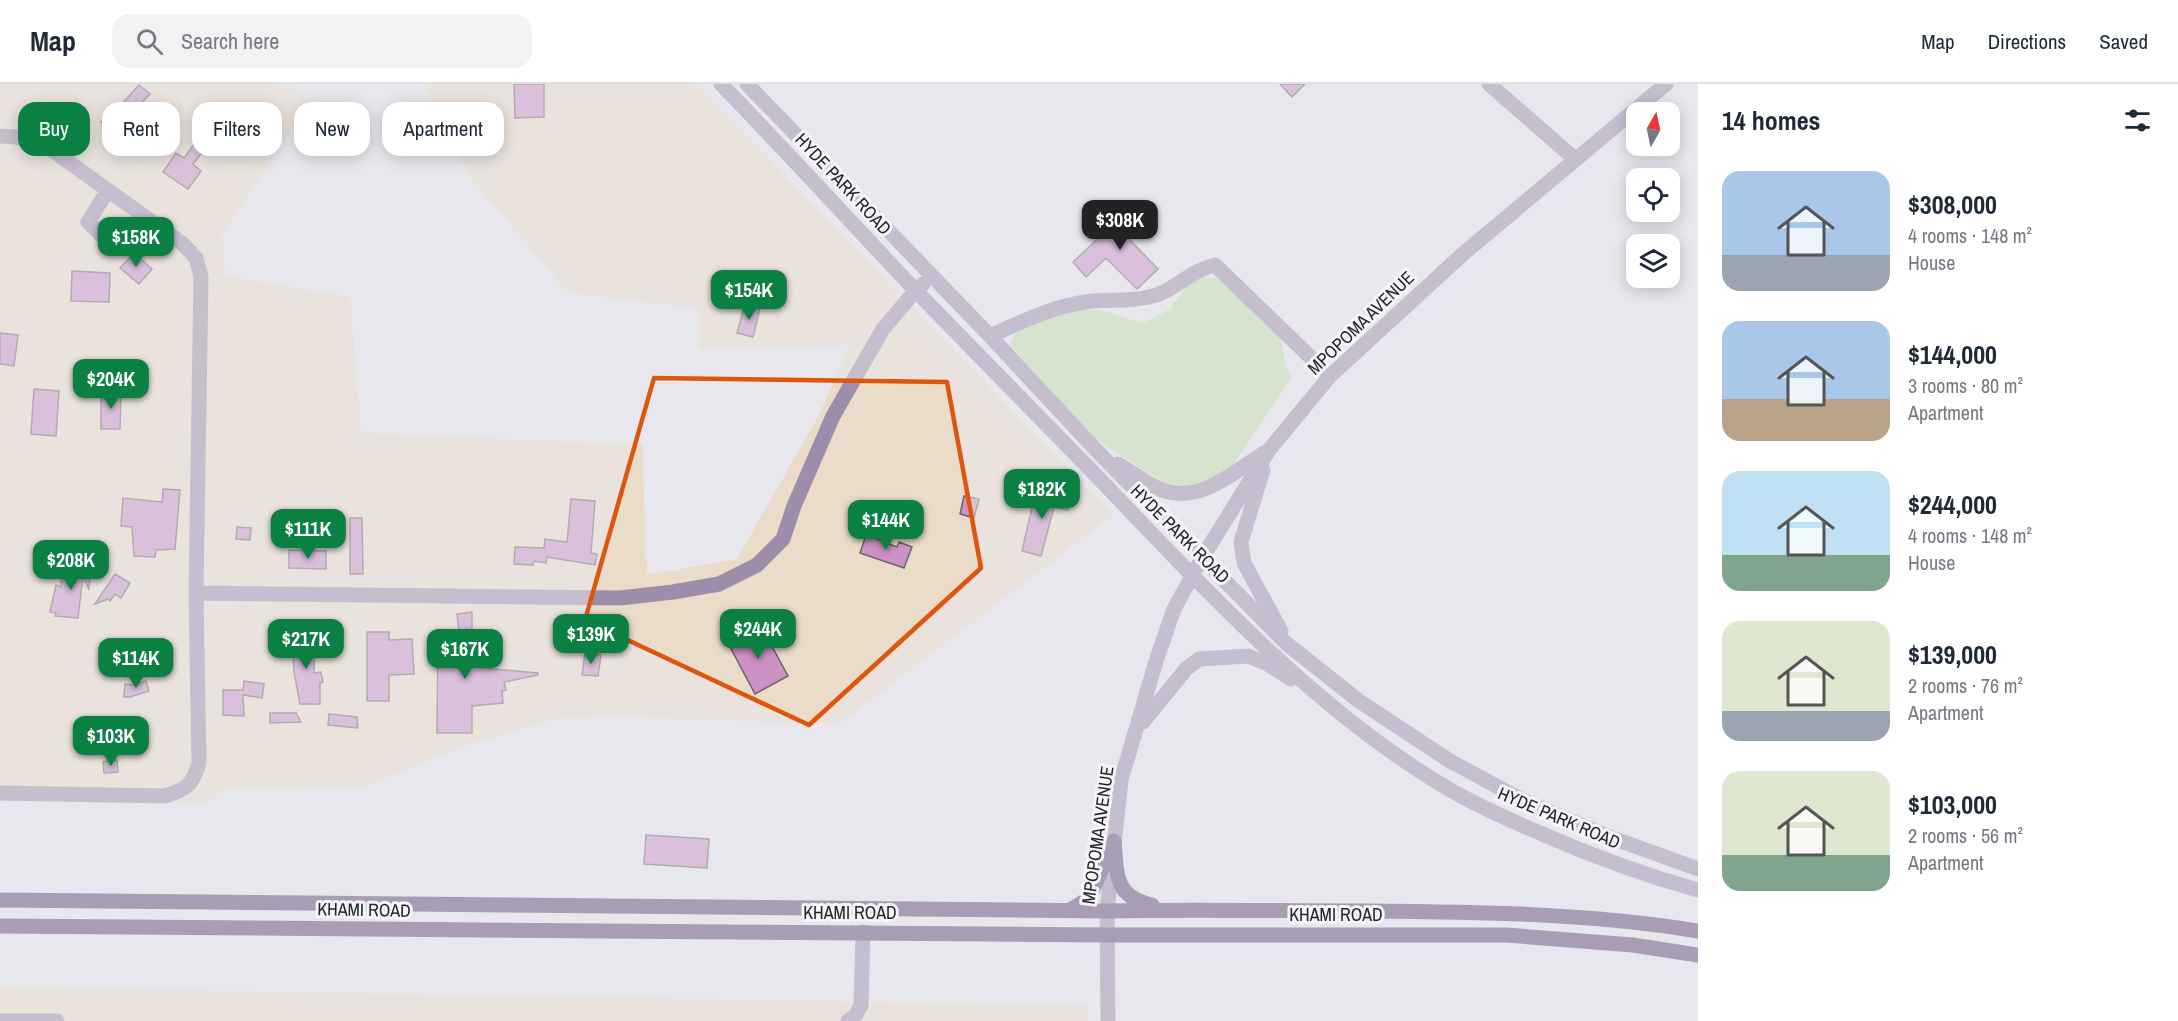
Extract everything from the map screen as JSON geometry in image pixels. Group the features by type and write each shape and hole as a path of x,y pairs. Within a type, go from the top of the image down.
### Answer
{"main road":[{"path":"1114,841 1118,874 1128,897 1136,902 1171,910 1505,913 1641,923 1698,931"},
{"path":"1070,910 1085,901 1091,894 1114,841"},
{"name":"KHAMI ROAD","path":"0,900 1171,910"},
{"name":"KHAMI ROAD","path":"0,926 1107,935 1506,935 1633,945 1698,955"}],"street":[{"name":"HYDE PARK ROAD","path":"722,84 916,290 1193,575 1328,704 1442,785 1508,819 1576,849 1655,878 1698,890"},
{"name":"HYDE PARK ROAD","path":"747,84 990,336 1097,451 1287,644 1359,701 1450,761 1524,801 1565,819 1698,868"},
{"path":"1489,84 1575,159"},
{"name":"MPOPOMA AVENUE","path":"1108,1021 1107,911 1122,780 1157,658 1174,609 1202,558 1269,450 1330,376 1464,253 1666,84"},
{"path":"0,136 16,137 45,145 183,244 196,258 201,278 196,593 199,763 194,781 183,790 165,796 0,793"},
{"path":"108,190 88,222 111,245 119,236"},
{"path":"990,336 1063,306 1151,297 1174,287 1202,268 1215,266 1330,376"},
{"path":"196,593 620,598 719,584 757,565 783,539 794,506 833,416 883,329 916,290 932,277"},
{"path":"1097,451 1163,490 1186,494 1212,488 1269,450"},
{"path":"1269,450 1241,542 1244,563 1287,644"},
{"path":"1138,728 1186,669 1200,659 1248,656 1266,663 1328,704"},
{"path":"848,1021 856,1015 861,1005 863,932"},
{"path":"0,1021 57,1021"}],"highlighted area":[{"path":"654,378 947,382 981,568 809,725 585,620"}],"shaded area":[{"path":"0,84 285,84 310,102 294,102 294,126 282,144 282,102 192,102 192,156 274,156 222,235 226,276 350,297 361,433 642,445 647,575 737,559 818,417 850,345 699,349 699,308 568,293 468,174 459,156 504,156 504,102 433,102 424,84 697,84 1113,515 839,724 629,717 559,718 467,745 363,787 225,789 204,804 0,800"},
{"path":"0,987 1088,1006 1088,1021 0,1021"}],"green space":[{"path":"1198,277 1219,278 1281,338 1286,367 1292,377 1233,465 1213,482 1190,487 1166,484 1094,438 1010,345 1013,336 1029,325 1053,316 1078,311 1103,311 1143,323 1170,309 1186,287"}],"building":[{"path":"514,84 544,84 544,117 515,118"},
{"path":"1280,84 1305,84 1292,97"},
{"path":"139,85 150,94 142,102 124,102"},
{"path":"192,147 192,156 199,156 193,164 201,171 188,189 163,172 174,156 184,158"},
{"path":"1134,205 1148,220 1128,238 1158,269 1137,289 1106,258 1086,277 1073,262"},
{"path":"134,253 152,269 139,284 120,268"},
{"path":"72,271 110,273 109,302 71,301"},
{"path":"745,304 760,308 753,337 737,333"},
{"path":"0,333 18,335 14,366 0,364"},
{"path":"34,389 59,391 56,436 31,434"},
{"path":"106,391 121,391 120,429 101,429 101,396 106,396"},
{"path":"163,489 180,490 175,549 156,550 155,557 134,556 132,527 121,526 123,498 162,502"},
{"path":"1036,490 1071,498 1068,510 1054,507 1041,556 1022,551"},
{"path":"964,496 979,499 974,518 960,514"},
{"path":"571,499 595,501 591,553 597,554 595,565 547,557 546,563 534,561 533,565 514,564 515,547 544,548 545,539 567,542"},
{"path":"350,518 362,518 363,574 350,574"},
{"path":"237,527 251,528 250,540 236,539"},
{"path":"866,535 897,547 899,542 912,547 904,568 860,553"},
{"path":"289,550 326,551 326,569 289,568"},
{"path":"81,557 91,559 89,590 83,576 78,618 55,616 56,613 50,612 56,585 61,587 62,571 81,573 79,568"},
{"path":"115,574 130,583 121,598 115,594 110,601 108,599 95,604"},
{"path":"472,612 472,667 538,673 538,675 504,682 506,690 502,691 503,703 472,706 472,733 437,733 438,630 459,631 457,614"},
{"path":"761,626 788,676 755,694 728,643"},
{"path":"571,628 572,646 555,647 554,629"},
{"path":"367,632 389,632 389,640 412,639 414,674 389,675 389,701 367,701"},
{"path":"292,636 315,637 314,673 321,672 323,682 320,683 320,704 300,704 293,653 291,653"},
{"path":"585,653 601,655 598,676 582,675"},
{"path":"146,681 149,691 124,697 125,684 134,685"},
{"path":"244,681 264,684 262,698 243,695 244,716 223,715 223,690 243,690"},
{"path":"270,713 296,713 301,722 270,723"},
{"path":"329,714 357,717 358,728 328,725"},
{"path":"117,760 118,772 104,773 103,762"},
{"path":"646,835 709,839 707,868 644,864"}]}
